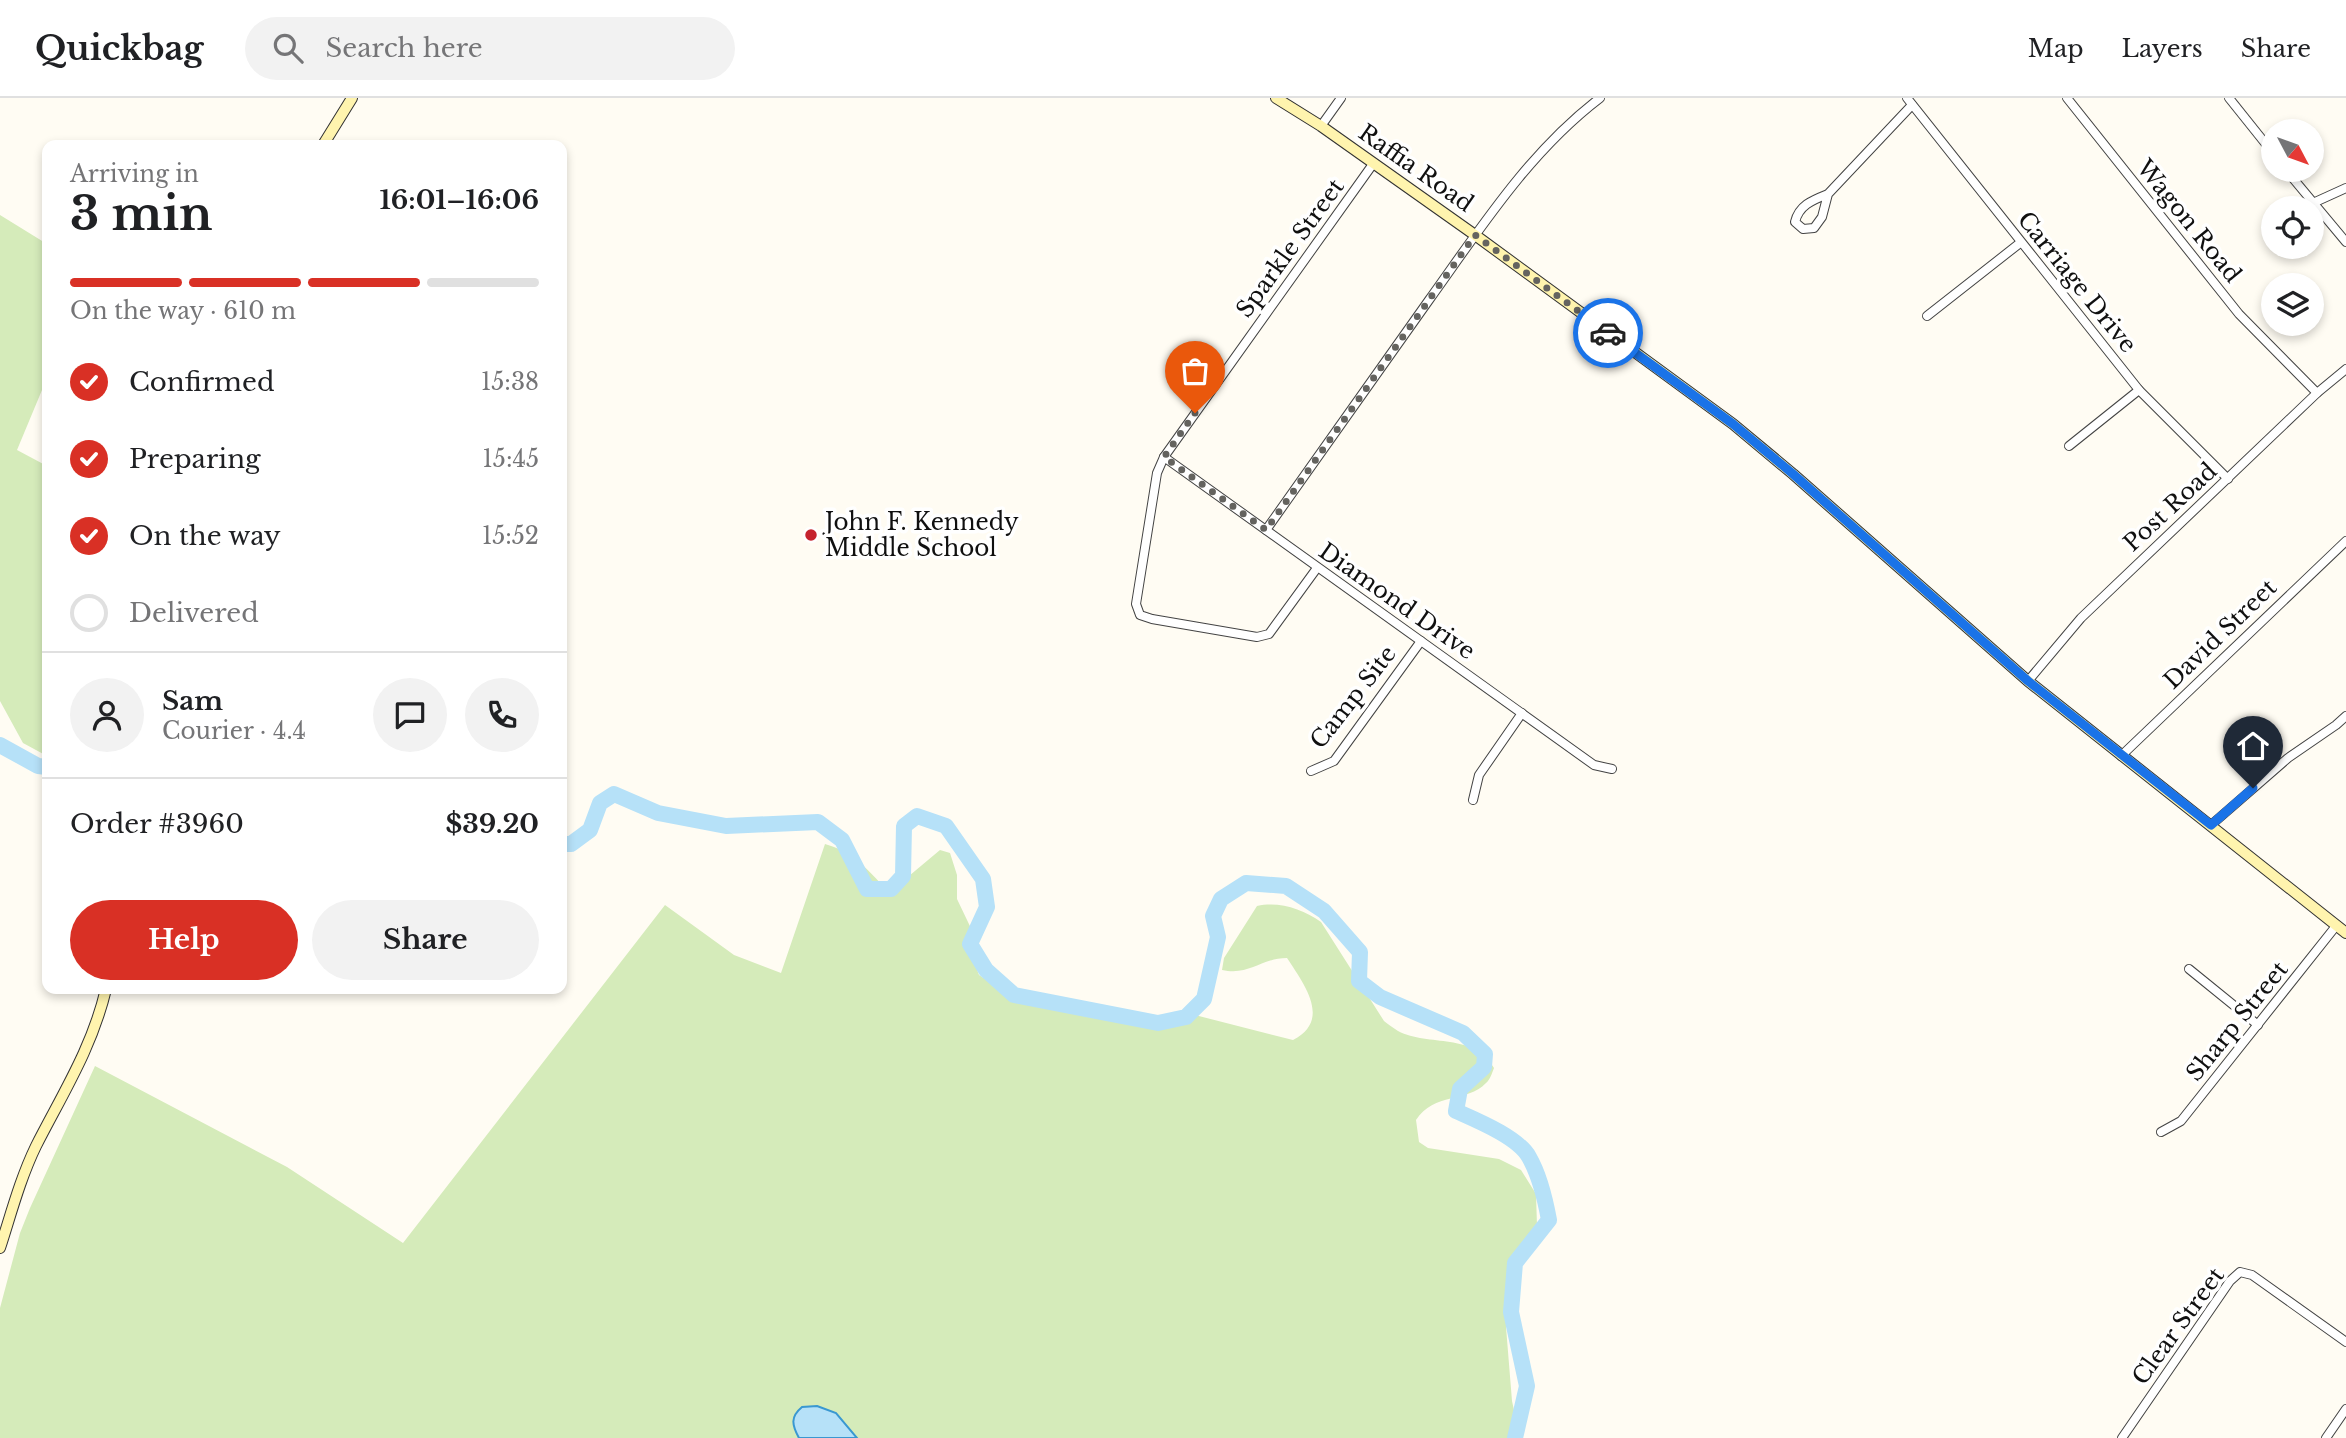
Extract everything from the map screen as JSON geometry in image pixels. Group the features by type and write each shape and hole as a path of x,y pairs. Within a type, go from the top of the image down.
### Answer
{"main road":[{"path":"326,140 352,98"},
{"name":"Raffia Road","path":"1276,98 1321,126 1475,235 1733,424 2028,681 2346,933"},
{"path":"0,1248 35,1149 90,1042 104,994"}],"street":[{"path":"1321,126 1341,98"},
{"path":"1266,530 1475,235 1533,161 1578,115 1600,98"},
{"name":"Wagon Road","path":"2067,98 2239,314 2317,393"},
{"path":"2229,98 2261,138"},
{"path":"1828,194 1822,217 1814,228 1803,229 1795,222 1797,212 1810,202 1828,194 1910,102"},
{"name":"Carriage Drive","path":"1910,102 2139,390 2228,479"},
{"name":"Sparkle Street","path":"1317,568 1269,634 1256,637 1152,619 1140,615 1136,604 1157,472 1164,457 1373,164"},
{"path":"2296,182 2307,196"},
{"path":"2324,198 2346,188"},
{"path":"2324,216 2346,242"},
{"path":"1927,316 2020,243"},
{"name":"Post Road","path":"2028,681 2081,618 2317,393 2346,369"},
{"path":"2069,446 2139,390"},
{"name":"Diamond Drive","path":"1164,457 1594,765 1612,769"},
{"name":"David Street","path":"2121,756 2346,541"},
{"name":"Camp Site","path":"1311,771 1334,761 1421,641"},
{"path":"1473,800 1479,775 1522,713"},
{"path":"2211,825 2288,758 2346,716"},
{"path":"2336,725 2346,732"},
{"name":"Sharp Street","path":"2161,1132 2181,1121 2336,926"},
{"path":"2189,969 2258,1025"},
{"name":"Clear Street","path":"2122,1438 2230,1281 2240,1272 2252,1275 2346,1342"},
{"path":"2326,1438 2346,1409"}],"green space":[{"path":"0,215 42,241 42,390 17,450 42,463 42,753 23,743 0,701"},
{"path":"825,844 857,860 883,886 897,886 940,850 950,853 957,875 957,899 978,943 974,961 979,975 993,984 1049,1007 1094,1015 1127,1013 1136,1017 1191,1014 1293,1040 1305,1032 1313,1012 1307,990 1287,958 1240,971 1222,970 1224,958 1257,906 1282,905 1307,913 1321,922 1384,1021 1410,1036 1463,1045 1475,1049 1485,1057 1494,1068 1486,1083 1470,1093 1432,1105 1416,1120 1419,1142 1428,1148 1499,1159 1521,1170 1536,1194 1537,1226 1525,1260 1508,1293 1506,1327 1512,1401 1520,1438 0,1438 0,1308 20,1233 95,1066 287,1167 403,1243 665,905 734,955 781,973"}],"water":[{"path":"817,1406 836,1413 857,1438 799,1438 794,1425 795,1414 802,1407"}],"waterway":[{"path":"0,745 42,766"},
{"path":"567,844 590,830 600,803 614,794 658,813 726,826 818,822 842,840 867,889 891,889 903,876 904,826 917,816 946,826 983,879 987,907 970,944 986,970 1014,995 1158,1023 1186,1017 1204,999 1218,937 1213,916 1221,899 1246,883 1286,886 1324,911 1360,952 1359,981 1380,997 1463,1033 1485,1054 1484,1067 1460,1089 1456,1111 1516,1143 1529,1157 1536,1172 1549,1220 1515,1263 1511,1312 1527,1386 1515,1438"}],"way so far":[{"path":"1195,413 1164,457 1266,530 1475,235 1608,333"}],"place":[{"name":"John F. Kennedy Middle School","path":"811,535"}],"route":[{"path":"1608,333 1733,424 2028,681 2211,825 2253,788"}]}
